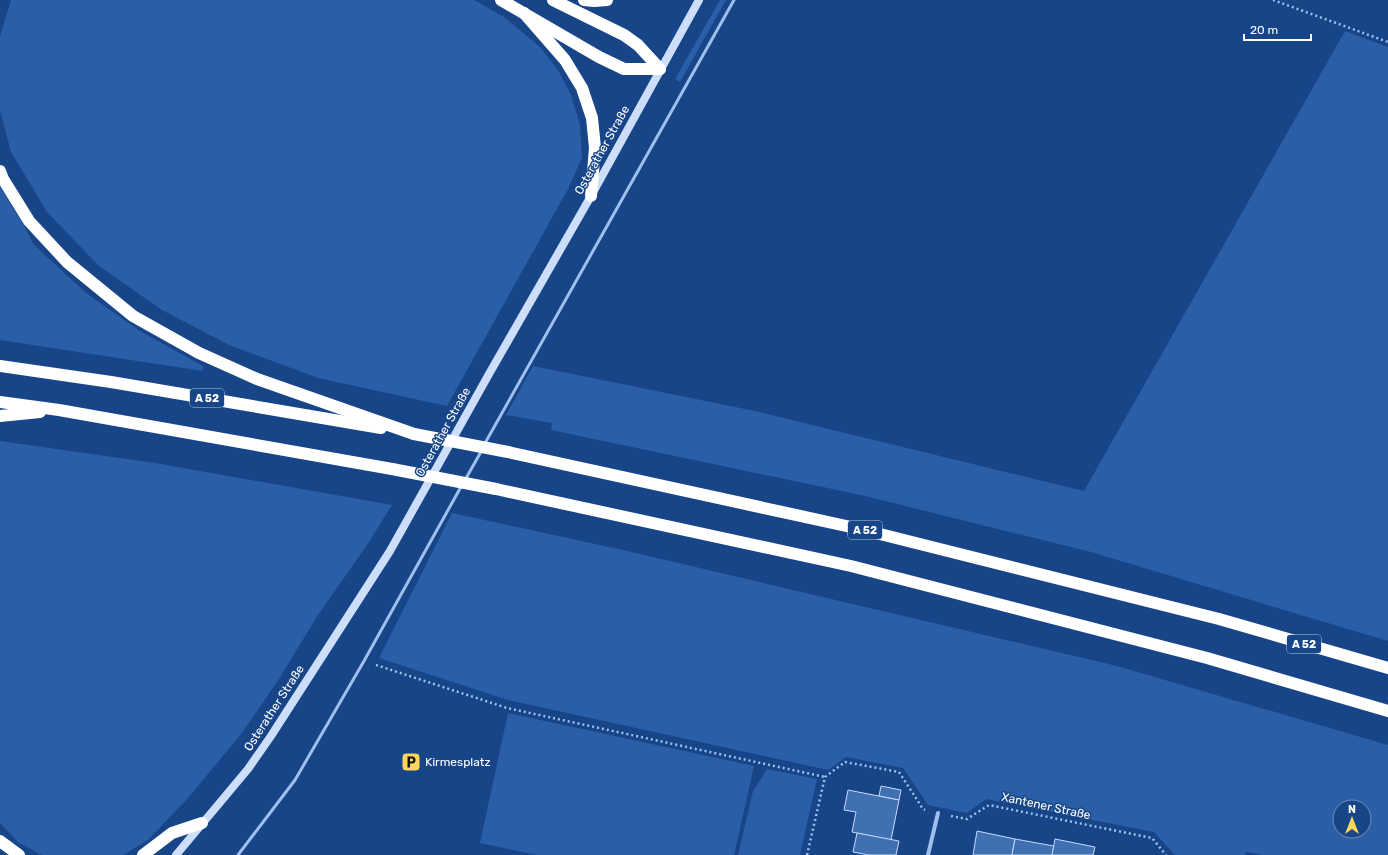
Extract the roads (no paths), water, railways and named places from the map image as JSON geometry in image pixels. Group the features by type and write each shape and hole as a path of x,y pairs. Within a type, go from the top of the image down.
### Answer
{"highway":[{"path":"501,0 599,57 624,69 660,69"},
{"path":"553,0 624,35 638,45 660,69"},
{"path":"584,0 608,0"},
{"path":"524,13 565,60 582,88 592,118 595,148 591,196"},
{"path":"0,171 3,179 29,221 67,262 133,316 199,353 257,379 414,434"},
{"name":"A 52","path":"0,366 112,382 414,434 508,452 860,529 1219,620 1388,668"},
{"path":"0,402 59,410 496,489 851,566 1207,658 1388,711"},
{"path":"0,416 59,410"},
{"path":"142,855 172,833 202,823"},
{"path":"0,841 19,855"},
{"path":"0,848 6,855"}],"main road":[{"name":"Osterather Straße","path":"176,855 248,769 271,736 390,551 591,196 698,0"}],"street":[{"path":"928,855 938,813"}],"lane":[{"path":"238,855 295,780 364,661 734,0"}],"place":[{"name":"Kirmesplatz","path":"411,762"}]}
